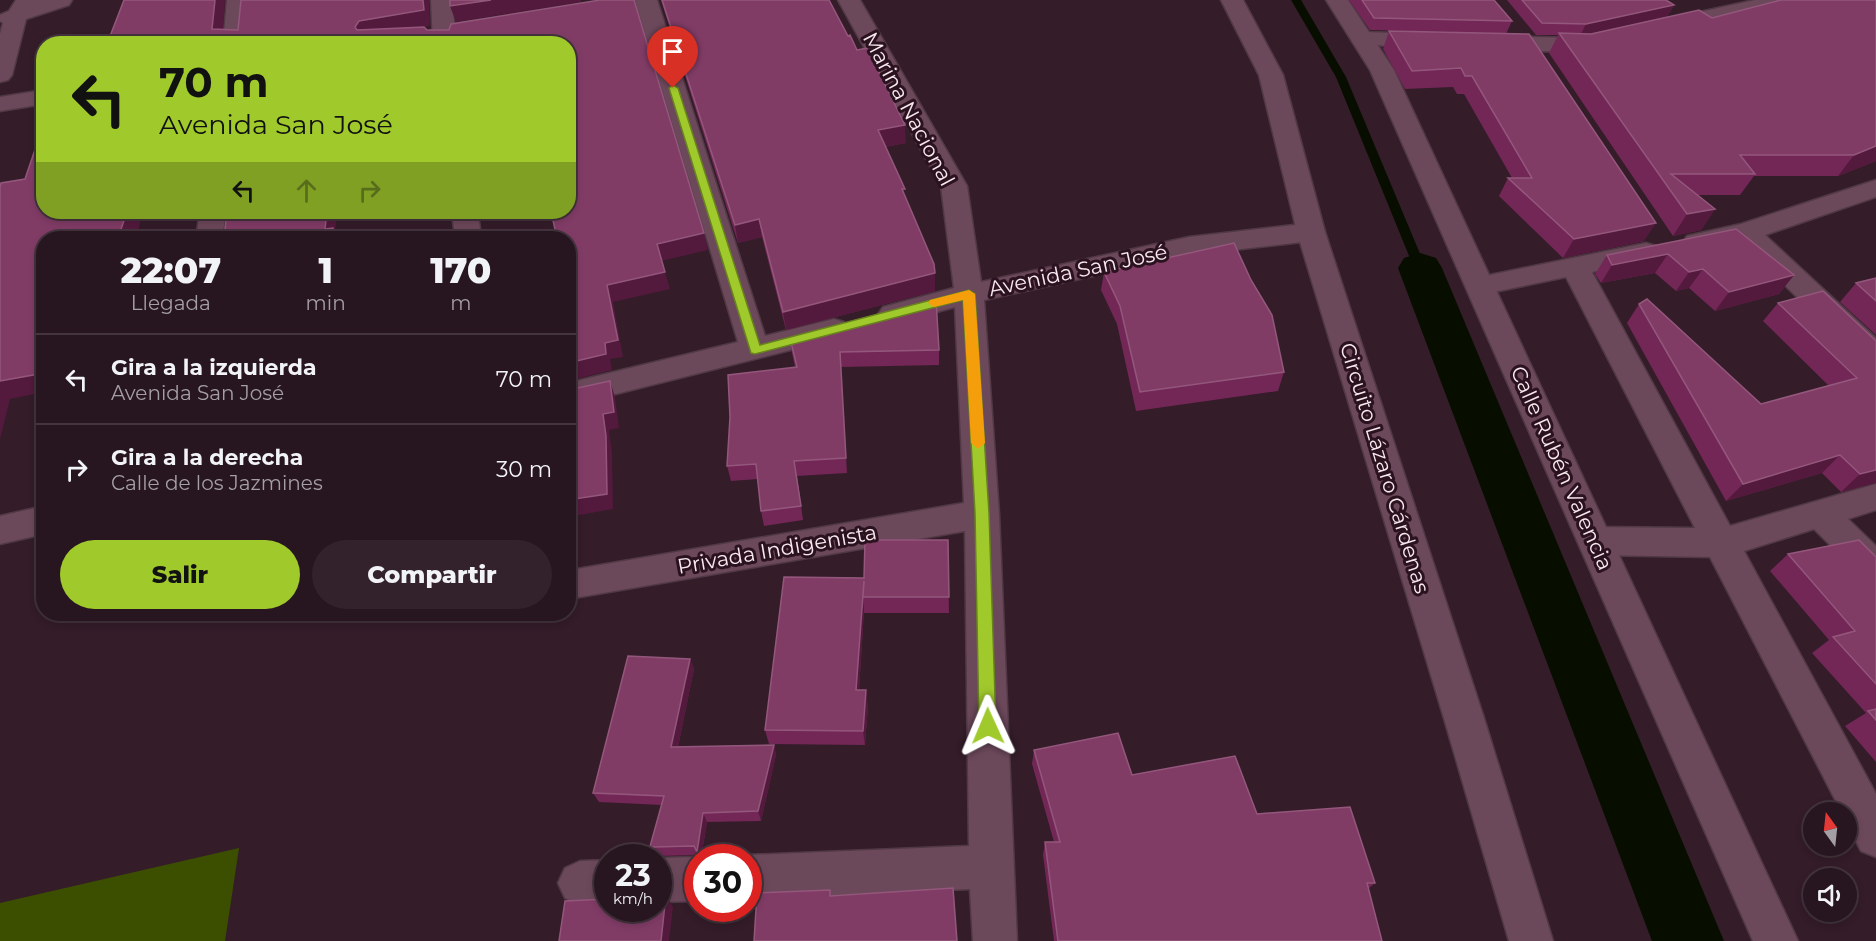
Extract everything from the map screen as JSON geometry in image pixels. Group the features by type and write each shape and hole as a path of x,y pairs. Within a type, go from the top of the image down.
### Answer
{"street":[{"path":"0,75 14,12 61,0"},
{"path":"235,36 238,0"},
{"path":"442,0 444,36"},
{"name":"Marina Nacional","path":"849,0 954,186 969,294 982,513 995,941"},
{"name":"Circuito Lázaro Cárdenas","path":"1232,0 1271,75 1311,232 1463,715 1531,941"},
{"name":"Calle Rubén Valencia","path":"1337,0 1383,70 1776,941"},
{"path":"1648,30 1784,0"},
{"path":"641,1 755,350"},
{"path":"449,36 466,29"},
{"path":"1362,39 1580,45 1614,38"},
{"path":"0,104 36,98"},
{"path":"1480,286 1575,267 1664,241 1746,232 1876,188"},
{"name":"Avenida San José","path":"576,393 755,350 969,294 1190,246 1311,232"},
{"path":"1746,232 1876,355"},
{"path":"1575,267 1876,836"},
{"path":"1595,541 1722,543 1876,497"},
{"name":"Privada Indigenista","path":"576,584 982,513"},
{"path":"1819,513 1876,568"},
{"path":"0,530 36,522"},
{"path":"762,876 991,867"}],"green space":[{"path":"239,848 225,941 0,941 0,903"}],"building":[{"path":"124,0 215,0 212,29 238,30 241,0 423,0 424,10 359,21 355,27 357,30 424,27 427,30 449,30 451,24 600,0 634,0 704,233 657,244 665,272 607,285 618,340 605,343 606,354 576,361 576,231 555,231 553,219 576,219 576,36 110,36"},
{"path":"450,0 491,0 450,6"},
{"path":"662,0 829,0 857,50 867,48 905,125 878,130 905,189 902,189 934,264 935,273 783,312 759,219 735,225"},
{"path":"1362,0 1494,0 1512,21 1374,18"},
{"path":"1522,0 1666,0 1674,5 1586,24 1542,23"},
{"path":"1781,0 1876,0 1876,146 1854,155 1740,155 1755,174 1671,174 1715,209 1687,214 1559,33 1591,34 1699,10 1712,18"},
{"path":"1389,31 1529,34 1656,223 1574,239 1508,178 1532,178 1472,76 1465,76 1461,68 1412,71"},
{"path":"36,147 36,219 125,219 120,231 36,231 36,374 0,381 0,187 1,183 25,179"},
{"path":"226,219 326,219 325,229 333,228 333,231 225,231"},
{"path":"1736,229 1794,275 1729,292 1703,269 1689,272 1668,254 1612,265 1607,255"},
{"path":"1234,243 1251,280 1272,315 1284,372 1140,392 1120,306 1104,272"},
{"path":"1876,278 1876,301 1856,283"},
{"path":"1823,291 1876,341 1876,470 1860,474 1840,455 1743,484 1639,304 1647,299 1761,404 1857,378 1778,303"},
{"path":"936,299 939,350 840,352 846,458 794,461 801,506 761,511 756,464 727,466 730,417 728,375 797,367 790,338"},
{"path":"610,381 614,412 603,414 606,436 607,494 576,499 576,388"},
{"path":"865,540 948,540 949,597 863,597 864,581 856,690 866,690 863,731 765,730 784,577 864,578"},
{"path":"1859,540 1876,557 1876,684 1833,637 1855,631 1788,554"},
{"path":"628,656 690,659 671,747 774,745 758,811 703,813 698,844 672,847 672,844 651,844 664,796 593,793"},
{"path":"1876,709 1876,720 1868,711"},
{"path":"1118,733 1132,775 1235,756 1257,814 1350,807 1375,883 1367,883 1382,941 1058,941 1045,842 1060,842 1034,750"},
{"path":"953,888 957,941 754,941 755,922 762,922 762,893 830,890 830,896"},
{"path":"594,900 594,922 663,922 661,941 559,941 565,901"}],"waterway":[{"path":"1296,0 1341,77 1420,268"},
{"path":"1420,268 1688,941"}],"slow traffic":[{"path":"934,303 969,294 978,443"}],"route":[{"path":"673,88 755,350 969,294 982,513 988,726"}]}
